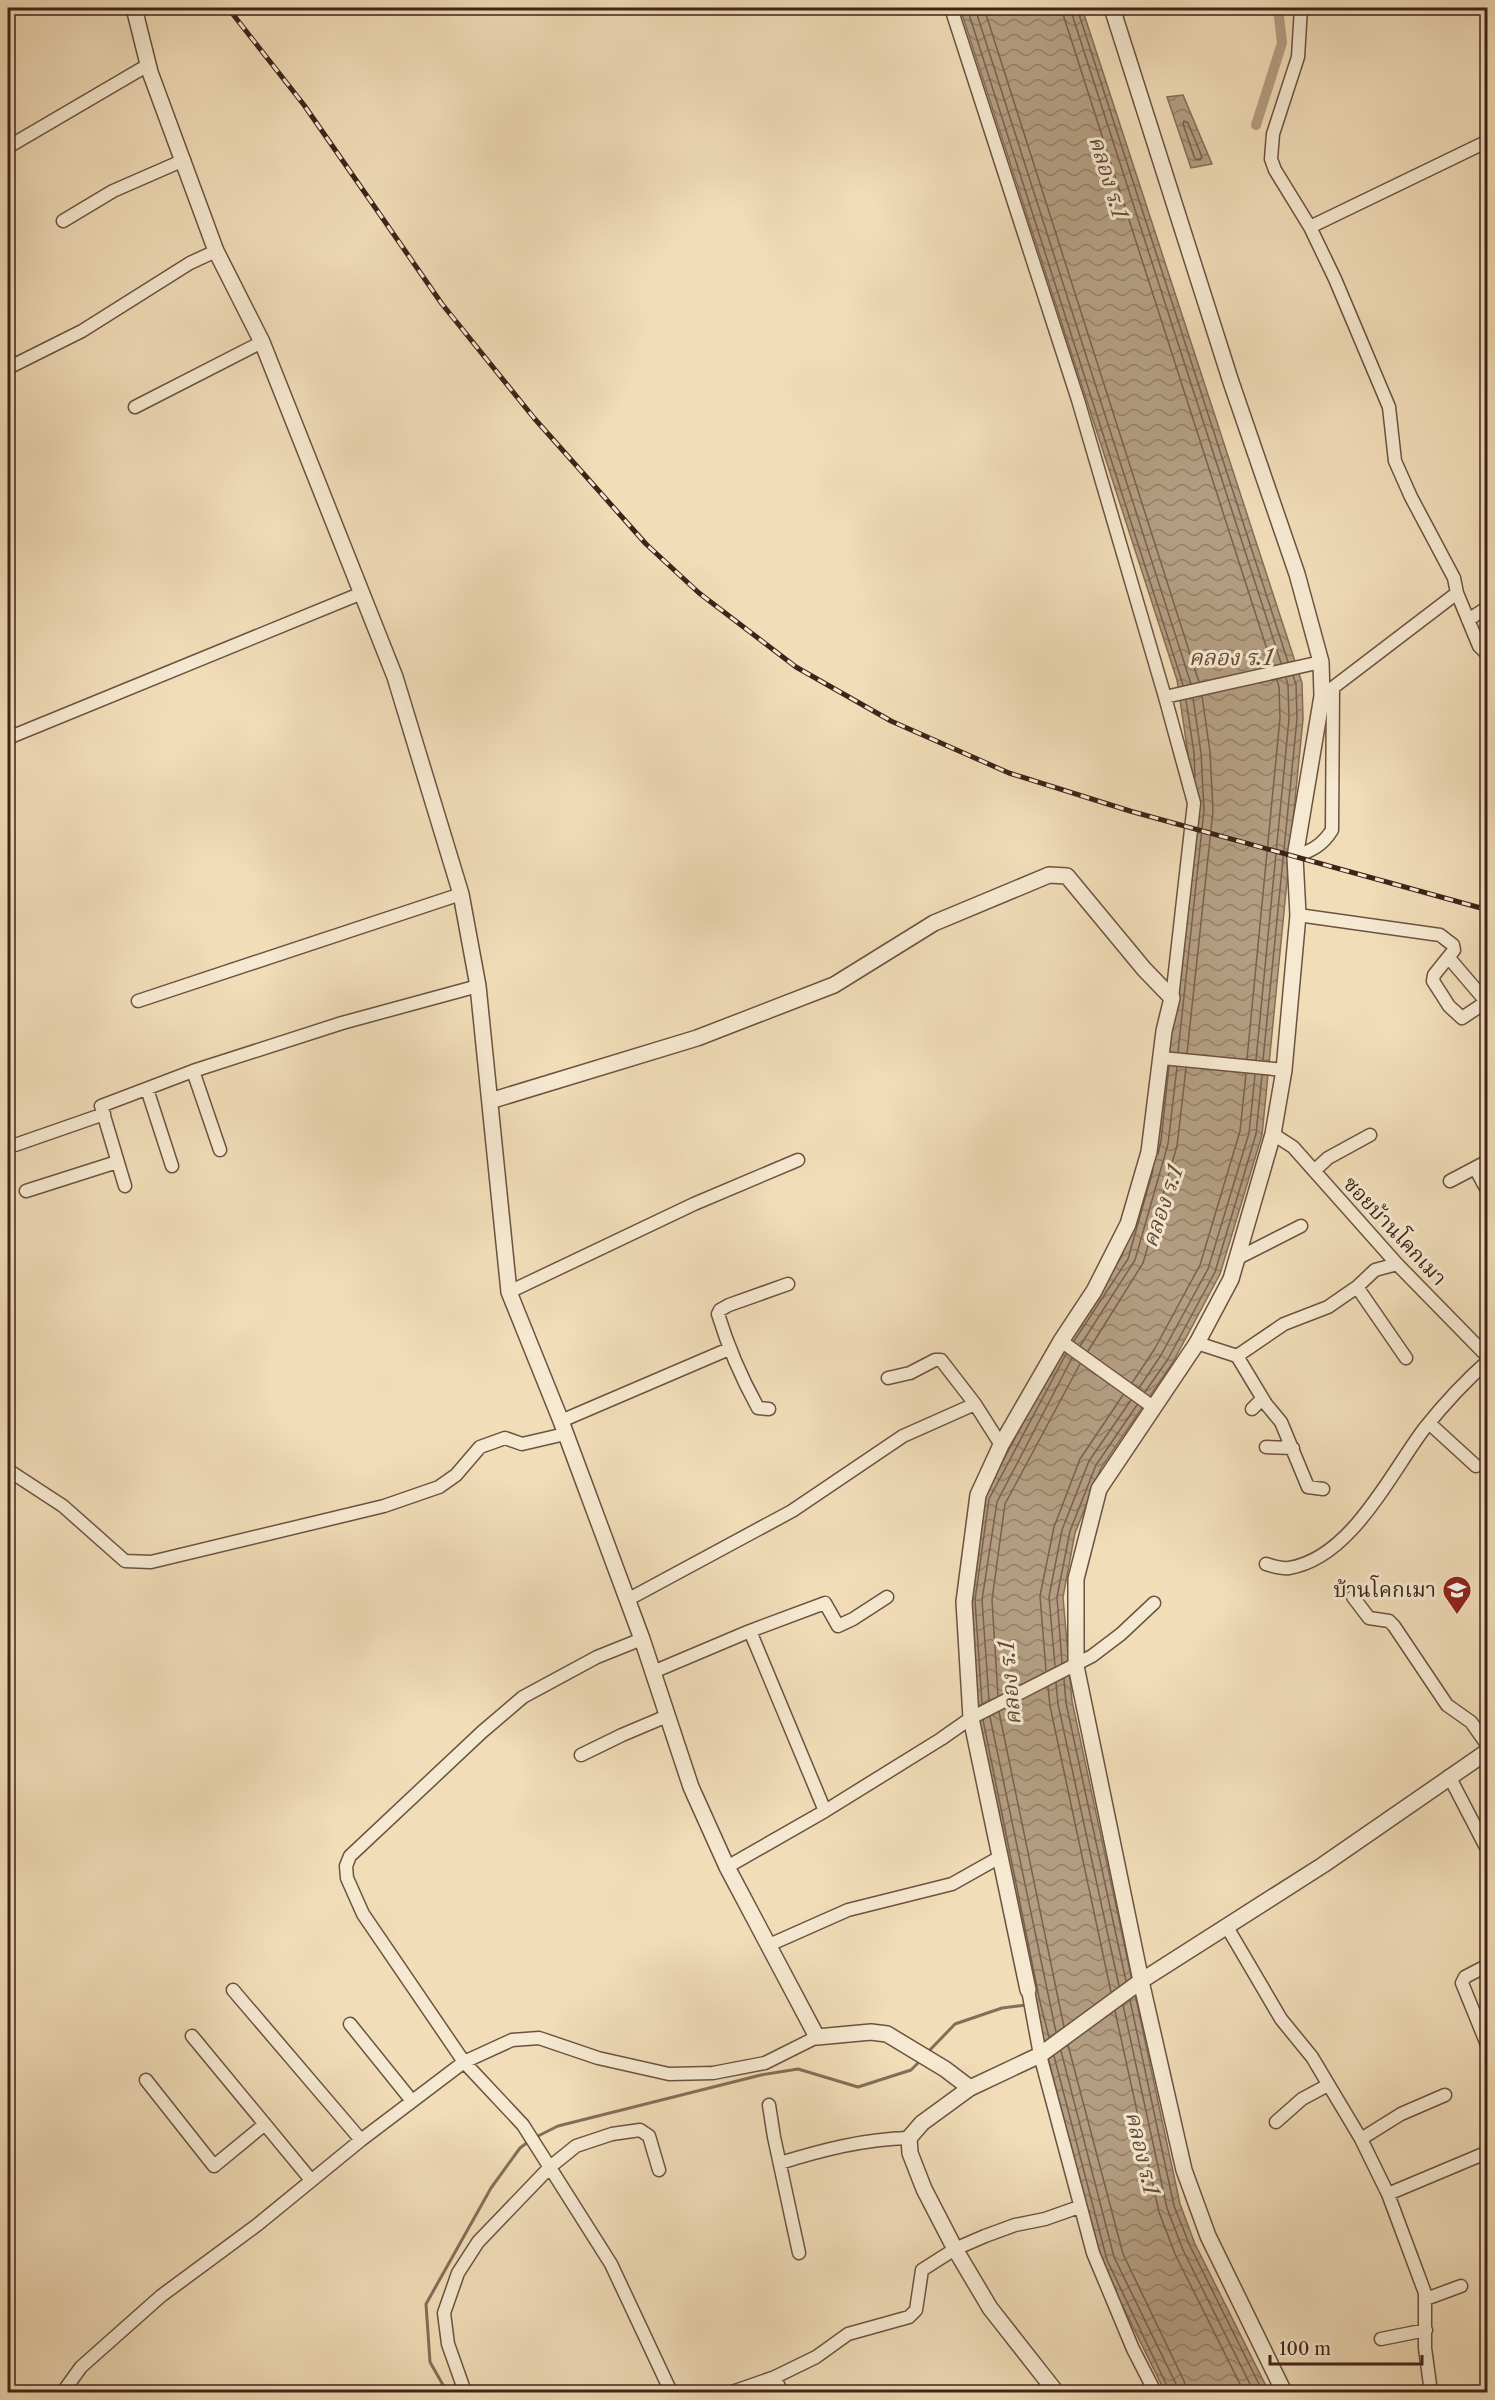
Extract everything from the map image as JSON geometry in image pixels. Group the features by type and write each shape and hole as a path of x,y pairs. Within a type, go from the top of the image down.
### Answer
{"street":[{"path":"134,8 148,65 216,251 262,342 395,677 461,894 478,986 509,1293 563,1427 642,1639 691,1787 727,1867 817,2037"},
{"path":"951,8 1078,400 1194,803 1172,998 1164,1031 1167,1058 1149,1152 1128,1224 1094,1291 1061,1341 1001,1445 978,1495 964,1602 971,1718 1040,2055 1093,2253 1133,2349 1155,2392"},
{"path":"1112,8 1231,382 1297,574 1321,663 1327,692 1332,830 1317,848 1295,857"},
{"path":"1301,8 1298,57 1273,134 1271,159 1275,170 1310,227 1335,279 1389,407 1395,461 1454,578 1457,593 1479,646 1488,655"},
{"path":"8,147 148,65"},
{"path":"1310,227 1488,141"},
{"path":"63,221 113,191 184,160"},
{"path":"8,368 82,331 190,263 216,251"},
{"path":"135,407 262,342"},
{"path":"8,738 362,593"},
{"path":"1284,2392 1208,2236 1184,2170 1141,1981 1076,1666 1076,1579 1099,1489 1197,1343 1231,1279 1273,1134 1298,915 1295,857 1327,692 1457,593"},
{"path":"1468,620 1488,607"},
{"path":"1165,697 1321,663"},
{"path":"489,1101 697,1038 834,985 934,923 1049,875 1067,876 1144,969 1172,998"},
{"path":"138,1001 461,894"},
{"path":"1298,915 1440,935 1454,945 1454,950 1434,975 1433,981 1449,1006 1460,1018 1483,1004 1484,999 1449,958"},
{"path":"125,1186 101,1106 194,1071 342,1023 478,986"},
{"path":"1167,1058 1279,1069"},
{"path":"194,1071 220,1150"},
{"path":"147,1089 172,1166"},
{"path":"15,1145 104,1114"},
{"name":"ซอยบ้านโคกเมา","path":"1273,1134 1293,1147 1397,1264 1488,1357"},
{"path":"1314,1171 1328,1158 1370,1136"},
{"path":"509,1293 694,1204 798,1160"},
{"path":"1450,1181 1488,1161"},
{"path":"26,1191 117,1162"},
{"path":"1475,1168 1488,1192"},
{"path":"1236,1259 1301,1226"},
{"path":"1237,1356 1284,1324 1328,1307 1357,1287 1375,1270 1397,1264"},
{"path":"769,1409 758,1408 743,1382 729,1350 718,1314 720,1310 788,1284"},
{"path":"1357,1287 1406,1358"},
{"path":"1061,1341 1153,1407"},
{"path":"1197,1343 1237,1356 1262,1399 1281,1422 1308,1487 1323,1489"},
{"path":"8,1470 63,1506 125,1561 151,1562 420,1495 440,1487 456,1475 480,1447 505,1438 522,1444 729,1350"},
{"path":"888,1378 897,1378 935,1360 941,1360 975,1404 1001,1445"},
{"path":"1266,1564 1287,1569 1311,1562 1336,1544 1369,1508 1429,1423 1461,1385 1488,1361"},
{"path":"1252,1409 1262,1399"},
{"path":"627,1600 792,1511 903,1436 975,1404"},
{"path":"1429,1423 1476,1466"},
{"path":"1266,1447 1293,1448"},
{"path":"653,1672 750,1631 825,1603 838,1626 887,1597"},
{"path":"1056,2392 990,2308 955,2249 924,2189 910,2153 909,2138 922,2123 970,2088 1040,2055 1141,1981 1397,1815 1488,1748 1471,1722 1447,1705 1394,1626 1389,1621 1369,1618 1353,1597"},
{"path":"727,1867 825,1811 971,1718 1076,1666 1121,1634 1154,1603"},
{"path":"750,1631 825,1811"},
{"path":"642,1639 597,1657 524,1697 482,1732 350,1856 346,1866 347,1878 363,1914 464,2062 523,2125 611,2264 671,2392"},
{"path":"581,1755 667,1716"},
{"path":"1449,1776 1488,1851"},
{"path":"769,1945 848,1910 952,1884 1000,1857"},
{"path":"1227,1927 1281,2019 1312,2057 1361,2139 1388,2194 1426,2299 1425,2348 1431,2392"},
{"path":"1488,1965 1465,1977 1462,1983 1488,2047"},
{"path":"233,1990 361,2140"},
{"path":"350,2024 412,2101"},
{"path":"63,2392 81,2367 160,2296 257,2225 361,2140 464,2062 512,2040 539,2038 598,2058 669,2074 713,2073 765,2063 817,2037 871,2032 887,2034 945,2069 970,2088"},
{"path":"192,2036 311,2180"},
{"path":"146,2080 214,2166 265,2124"},
{"path":"1276,2122 1302,2100 1328,2085"},
{"path":"1361,2139 1401,2114 1445,2096"},
{"path":"770,2104 799,2253"},
{"path":"465,2392 448,2344 444,2313 458,2273 478,2242 550,2167 576,2146 612,2134 640,2130 649,2136 660,2169"},
{"path":"780,2163 825,2149 886,2138 909,2138"},
{"path":"1388,2194 1488,2152"},
{"path":"732,2392 775,2377 816,2357 848,2334 909,2317 916,2310 922,2270 955,2249 1015,2224 1045,2219 1079,2207"},
{"path":"1426,2299 1461,2286"},
{"path":"1381,2339 1426,2330"},
{"path":"775,2377 781,2392"}],"water":[{"name":"คลอง ร.1","path":"960,8 1082,8 1302,683 1303,719 1262,1135 1220,1274 1173,1362 1101,1468 1075,1533 1063,1597 1072,1701 1180,2204 1195,2244 1269,2392 1165,2392 1101,2262 1034,2004 977,1725 969,1599 984,1497 1061,1351 1122,1256 1155,1141 1190,809 1188,754 1177,680"},
{"path":"1183,95 1212,164 1191,168 1167,97"}],"waterway":[{"path":"1256,125 1282,43 1278,8"},
{"path":"928,2052 955,2024 1002,2008 1026,2005"},
{"path":"536,2137 558,2126 761,2075 798,2069 858,2087 911,2070 922,2059"},
{"path":"447,2392 430,2362 426,2304 491,2188 520,2148 528,2142"}],"railway":[{"path":"228,8 304,105 442,304 534,418 646,544 699,593 796,667 891,721 1009,773 1130,811 1488,910"}],"place":[{"name":"บ้านโคกเมา","path":"1457,1616"}]}
